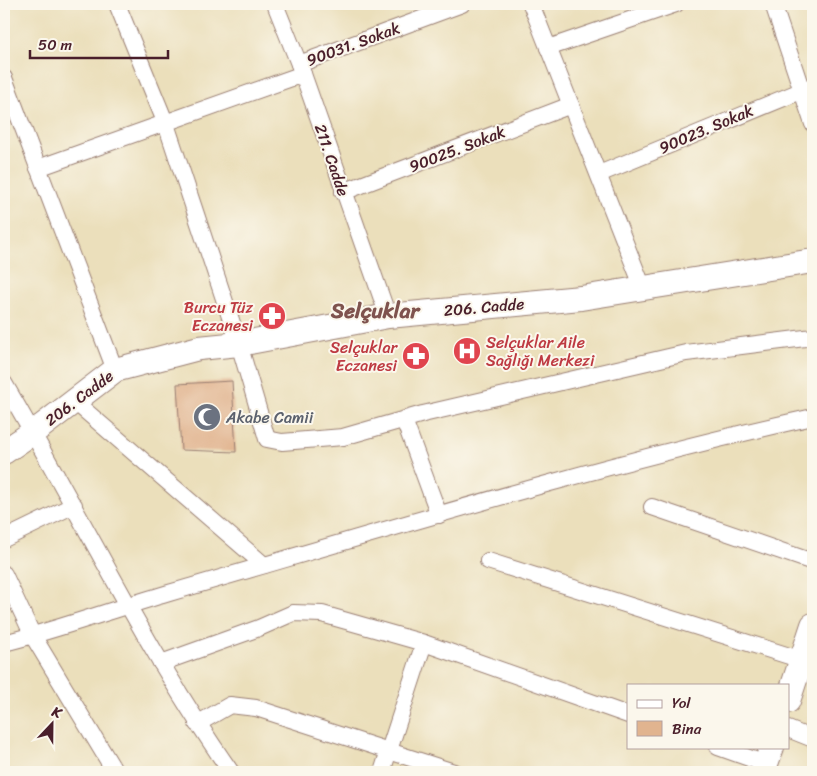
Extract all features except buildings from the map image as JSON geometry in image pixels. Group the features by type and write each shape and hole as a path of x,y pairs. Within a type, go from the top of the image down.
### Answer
{"street":[{"path":"117,4 166,124 239,344 267,439 282,442 343,437 404,420 686,353 813,337"},
{"name":"211. Cadde","path":"275,4 301,69 388,316"},
{"name":"90031. Sokak","path":"38,168 166,124 462,4"},
{"path":"531,4 643,288"},
{"path":"548,48 676,4"},
{"path":"773,4 807,87 813,124"},
{"path":"4,78 7,97 38,168 115,370"},
{"name":"90023. Sokak","path":"598,174 807,87"},
{"name":"90025. Sokak","path":"343,192 571,106"},
{"name":"206. Cadde","path":"4,452 115,370 199,348 239,344 388,316 581,298 813,261"},
{"path":"4,383 161,663 197,724 232,772"},
{"path":"74,401 264,565"},
{"path":"4,643 33,636 129,604 439,515 713,440 813,417"},
{"path":"404,420 439,515"},
{"path":"4,539 74,505"},
{"path":"652,507 813,562"},
{"path":"488,561 802,660"},
{"path":"4,574 33,636 115,772"},
{"path":"161,663 259,628 293,613 322,614 424,643 627,715"},
{"path":"790,695 813,625"},
{"path":"382,772 424,643"},
{"path":"197,724 230,704 256,708 454,772"},
{"path":"790,730 813,739"},
{"path":"722,748 767,761"}],"place":[{"name":"Burcu Tüz Eczanesi","path":"272,316"},
{"name":"Selçuklar Aile Sağlığı Merkezi","path":"467,351"},
{"name":"Selçuklar Eczanesi","path":"416,356"},
{"name":"Akabe Camii","path":"207,417"}],"district":[{"name":"Selçuklar","path":"375,311"}]}
